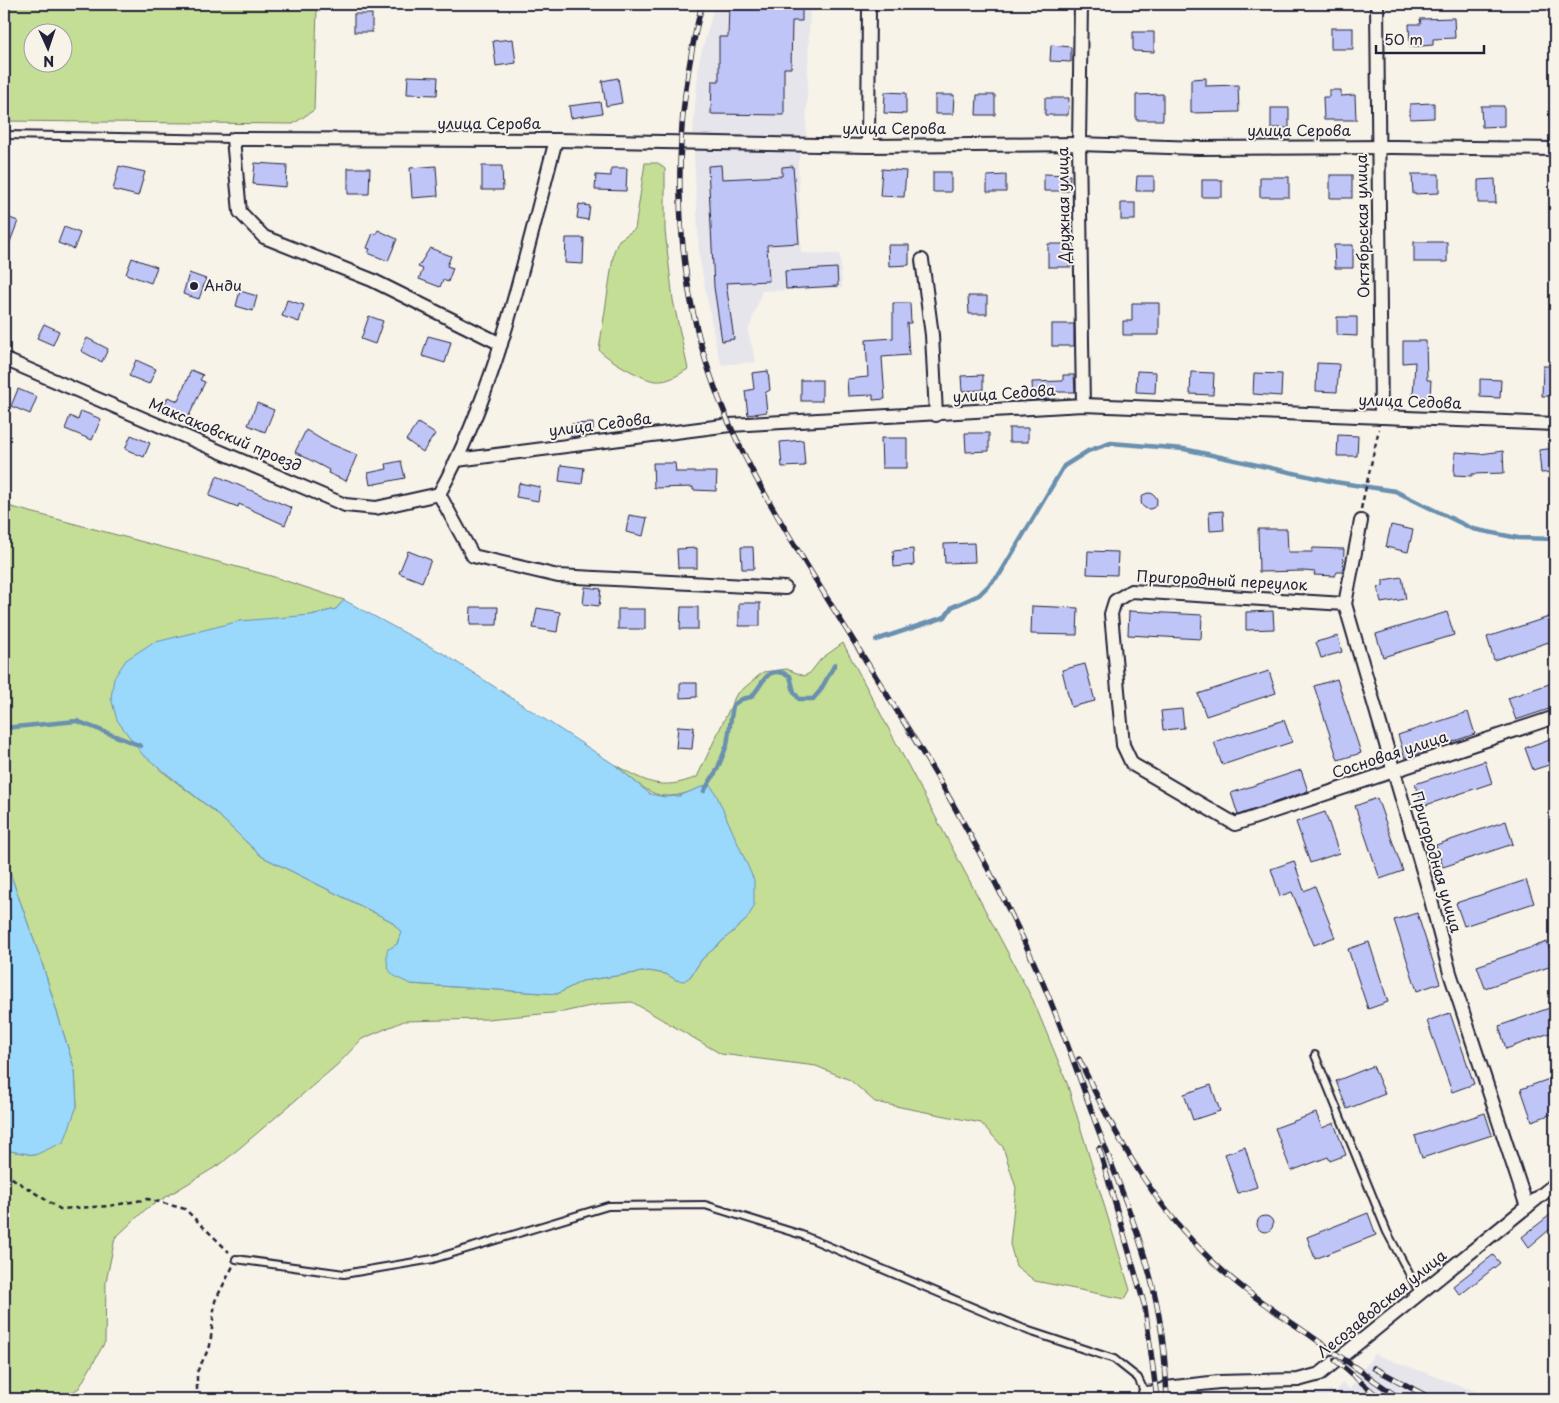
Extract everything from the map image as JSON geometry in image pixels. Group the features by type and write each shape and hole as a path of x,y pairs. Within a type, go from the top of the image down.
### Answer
{"street":[{"path":"868,146 869,4"},
{"name":"Дружная улица","path":"1081,4 1079,144 1083,405"},
{"name":"Октябрьская улица","path":"1378,4 1381,417"},
{"path":"233,139 240,212 264,237 372,280 501,344"},
{"name":"улица Серова","path":"233,139 556,140 868,146 1079,144 1198,148 1379,147 1555,149"},
{"path":"556,140 501,344 457,460 438,494 474,556 558,576 785,588"},
{"path":"922,260 932,335 936,415"},
{"name":"Максаковский проезд","path":"4,359 345,505 376,508 438,494"},
{"name":"улица Седова","path":"457,460 730,424 936,415 1083,405 1555,424"},
{"name":"Пригородная улица","path":"1361,516 1345,604 1392,771 1427,885 1450,973 1527,1207"},
{"name":"Пригородный переулок","path":"1235,824 1132,764 1123,745 1111,614 1115,601 1132,591 1345,604"},
{"name":"Сосновая улица","path":"1235,824 1555,717"},
{"name":"Лесозаводская улица","path":"1145,1396 1166,1388 1219,1382 1298,1380 1320,1374 1555,1184"}],"lane":[{"path":"4,135 233,139"},
{"path":"1315,1055 1387,1232 1420,1294"},
{"path":"236,1259 344,1274 433,1259 608,1206 705,1205 802,1235 1029,1332 1114,1359 1138,1378 1145,1396"}],"path":[{"path":"1361,516 1370,462 1376,445"},
{"path":"4,1173 60,1209 109,1206 148,1199 185,1210 236,1259 215,1301 210,1346 198,1372 197,1399"},
{"path":"1110,1399 1128,1394 1145,1396"}],"shaded area":[{"path":"715,4 810,4 806,136 798,162 801,253 840,254 842,288 762,291 748,332 756,362 722,365 717,351 699,255 693,132 699,61"},
{"path":"1374,1354 1483,1394 1502,1399 1287,1399 1330,1390 1335,1393 1342,1383 1350,1389"}],"green space":[{"path":"4,4 321,4 317,8 314,110 293,124 4,121"},
{"path":"645,163 658,163 665,169 665,231 673,300 688,369 673,378 661,381 651,380 635,374 599,350 614,251 619,240 635,229"},
{"path":"4,505 271,576 344,600 336,609 311,615 159,769 214,811 261,856 391,921 401,932 397,944 411,984 557,994 582,981 649,971 666,974 677,980 690,977 702,959 746,920 704,786 676,796 655,794 637,783 615,765 655,783 674,784 697,777 736,695 763,672 787,669 804,676 810,673 821,659 843,643 1033,1000 1066,1080 1130,1290 1125,1299 1035,1281 1016,1266 1010,1244 1016,1188 1003,1147 981,1123 875,1102 850,1080 816,1066 721,1054 632,1002 600,1004 563,1012 487,1019 404,1021 362,1039 337,1065 222,1163 146,1209 115,1238 106,1282 105,1342 79,1388 62,1399 4,1399 4,1150 35,1155 77,1106 75,1071 42,963 4,856"}],"water":[{"path":"344,600 444,654 615,765 650,794 665,797 679,796 704,786 711,786 754,880 754,907 746,920 702,959 690,977 684,981 676,980 666,974 649,971 582,981 557,994 411,984 394,975 387,964 387,950 397,944 401,932 391,921 261,856 214,811 142,754 117,720 111,698 114,678 126,660 152,643 240,621 311,615 336,609"},
{"path":"4,856 42,963 75,1071 77,1106 64,1142 35,1155 4,1150"}],"building":[{"path":"729,4 802,4 802,21 792,21 791,68 784,68 784,115 711,114 712,81 719,81 719,37 728,37"},
{"path":"354,14 372,14 372,32 354,32"},
{"path":"1454,18 1455,38 1433,39 1433,45 1410,47 1409,24 1421,24 1420,19"},
{"path":"1331,28 1353,28 1353,49 1331,49"},
{"path":"1133,32 1154,32 1154,52 1133,51"},
{"path":"513,39 516,63 496,66 493,41"},
{"path":"1051,45 1071,47 1071,62 1050,61"},
{"path":"408,76 438,77 437,95 407,94"},
{"path":"618,78 622,103 606,106 602,81"},
{"path":"1206,78 1206,86 1238,85 1239,112 1191,113 1191,79"},
{"path":"1329,90 1341,90 1341,96 1355,95 1356,120 1324,120 1323,97 1329,97"},
{"path":"885,92 906,93 906,114 884,113"},
{"path":"1163,94 1163,120 1136,120 1136,95"},
{"path":"935,95 954,95 953,114 935,114"},
{"path":"977,95 995,95 995,115 976,115"},
{"path":"1045,98 1069,98 1068,115 1045,115"},
{"path":"600,102 602,113 571,118 569,106"},
{"path":"1434,103 1434,118 1410,119 1410,104"},
{"path":"1481,106 1504,106 1504,126 1482,127"},
{"path":"1271,108 1289,108 1289,128 1271,128"},
{"path":"255,163 287,165 286,187 253,184"},
{"path":"721,165 722,179 782,176 782,167 793,166 799,243 767,245 769,281 726,283 734,339 722,341 714,287 708,166"},
{"path":"119,166 145,172 138,196 113,190"},
{"path":"436,166 438,196 412,198 410,168"},
{"path":"482,166 502,166 503,190 482,190"},
{"path":"348,168 370,168 369,194 348,194"},
{"path":"611,168 627,168 626,191 595,190 596,175 611,176"},
{"path":"882,169 906,171 904,197 880,196"},
{"path":"933,172 951,172 951,192 933,192"},
{"path":"1044,174 1070,175 1069,191 1044,191"},
{"path":"1412,174 1439,174 1439,193 1413,194"},
{"path":"1006,175 1006,192 987,192 987,176"},
{"path":"1330,175 1352,175 1352,198 1330,198"},
{"path":"1137,176 1154,176 1154,191 1136,191"},
{"path":"1260,177 1289,177 1289,197 1260,197"},
{"path":"1495,179 1496,203 1478,203 1478,180"},
{"path":"1202,180 1222,180 1222,197 1202,197"},
{"path":"1121,203 1135,203 1135,220 1121,220"},
{"path":"579,204 590,206 588,220 577,218"},
{"path":"4,216 18,221 5,255 4,255"},
{"path":"64,227 80,233 74,249 58,243"},
{"path":"378,230 397,239 388,261 368,253 370,249 367,248 373,233 376,234"},
{"path":"566,238 584,238 583,264 565,263"},
{"path":"1414,242 1447,242 1447,262 1414,262"},
{"path":"1048,244 1072,244 1071,267 1048,267"},
{"path":"888,245 909,245 909,265 889,266"},
{"path":"1334,245 1353,245 1353,268 1335,268"},
{"path":"430,248 451,256 447,266 453,268 448,282 443,280 440,287 419,279 423,269 418,267"},
{"path":"132,258 157,267 151,283 126,274"},
{"path":"837,268 838,286 786,289 785,271"},
{"name":"Анди","path":"189,273 206,279 199,299 183,294"},
{"path":"240,291 257,296 253,311 236,306"},
{"path":"968,296 987,296 987,314 969,314"},
{"path":"287,300 304,305 299,322 282,316"},
{"path":"893,303 910,303 911,323 907,323 909,355 882,357 885,399 873,400 873,395 848,396 847,379 868,377 866,340 893,338"},
{"path":"1132,303 1159,303 1159,335 1123,335 1123,321 1132,321"},
{"path":"369,316 383,321 375,344 361,339"},
{"path":"1337,317 1357,317 1357,336 1337,335"},
{"path":"44,324 59,331 53,345 37,338"},
{"path":"1052,324 1074,324 1074,346 1052,346"},
{"path":"428,336 451,342 445,363 422,356"},
{"path":"87,338 108,349 102,362 81,351"},
{"path":"1403,341 1426,341 1427,380 1431,380 1430,397 1413,396 1415,362 1403,363"},
{"path":"136,360 156,369 149,384 129,376"},
{"path":"1317,363 1339,364 1337,392 1316,391"},
{"path":"1543,366 1555,366 1555,396 1542,396"},
{"path":"191,370 203,375 200,380 205,382 186,422 161,412 168,397 178,401"},
{"path":"768,371 770,390 765,393 767,412 748,415 745,391 754,389 752,373"},
{"path":"1137,371 1156,372 1155,393 1136,392"},
{"path":"1191,372 1214,373 1213,395 1190,394"},
{"path":"1254,373 1282,374 1281,396 1253,394"},
{"path":"983,375 983,390 962,391 961,376"},
{"path":"1063,375 1074,375 1075,392 1048,392 1049,399 1033,400 1032,382 1063,381"},
{"path":"1480,379 1501,380 1500,398 1480,397"},
{"path":"801,380 822,380 822,401 801,401"},
{"path":"18,389 37,397 30,414 11,406"},
{"path":"257,403 274,410 265,432 248,425"},
{"path":"81,411 101,419 92,440 65,429 70,416 78,420"},
{"path":"418,423 435,434 423,452 406,440"},
{"path":"593,423 593,434 571,437 571,424"},
{"path":"1009,428 1028,428 1028,442 1009,442"},
{"path":"306,430 324,441 357,455 346,481 328,473 329,470 295,452"},
{"path":"965,433 989,433 989,451 966,452"},
{"path":"131,435 150,443 144,457 125,449"},
{"path":"1338,435 1358,436 1357,456 1337,456"},
{"path":"881,438 907,438 907,468 882,468"},
{"path":"803,440 805,466 782,467 780,442"},
{"path":"1555,448 1555,472 1541,473 1539,450"},
{"path":"1503,451 1504,473 1472,474 1472,476 1454,475 1455,452 1480,454"},
{"path":"401,461 405,478 370,485 368,473 387,469 386,464"},
{"path":"653,463 675,463 676,472 717,472 716,491 693,490 693,487 654,488"},
{"path":"561,465 584,468 582,484 559,481"},
{"path":"217,476 292,508 285,525 239,504 238,507 209,496"},
{"path":"519,483 540,487 538,501 516,497"},
{"path":"1146,493 1152,493 1157,498 1155,507 1146,509 1141,504 1141,498"},
{"path":"1223,511 1224,530 1210,531 1209,512"},
{"path":"629,515 647,518 643,536 626,532"},
{"path":"1391,525 1413,530 1408,552 1386,547"},
{"path":"1258,529 1287,529 1288,552 1312,552 1313,548 1344,549 1343,572 1337,572 1335,576 1314,575 1315,572 1303,571 1259,572"},
{"path":"974,543 975,562 945,563 944,544"},
{"path":"741,547 753,547 754,569 742,569"},
{"path":"697,548 697,568 678,568 677,549"},
{"path":"913,549 914,565 894,567 893,551"},
{"path":"408,551 431,560 422,582 399,573"},
{"path":"1088,551 1118,552 1117,575 1087,574"},
{"path":"1402,577 1406,599 1381,603 1378,587 1383,586 1383,580"},
{"path":"585,587 601,589 599,606 583,604"},
{"path":"739,603 760,603 760,626 739,626"},
{"path":"1032,606 1078,608 1077,635 1031,634"},
{"path":"471,607 498,607 497,625 470,625"},
{"path":"681,607 698,607 698,629 680,629"},
{"path":"537,608 560,612 557,632 533,628"},
{"path":"618,609 645,609 645,629 618,629"},
{"path":"1129,611 1202,615 1201,639 1128,635"},
{"path":"1273,611 1274,629 1246,630 1246,612"},
{"path":"1447,612 1454,635 1383,657 1376,634"},
{"path":"1555,615 1555,640 1494,660 1487,637"},
{"path":"1338,636 1342,652 1321,658 1316,642"},
{"path":"1085,664 1095,701 1071,707 1062,670"},
{"path":"1269,671 1276,693 1206,716 1198,694"},
{"path":"1337,679 1361,753 1338,760 1314,686"},
{"path":"1555,682 1555,707 1516,720 1508,698"},
{"path":"680,683 697,683 697,697 680,698"},
{"path":"1182,709 1184,728 1163,730 1161,711"},
{"path":"1468,712 1475,734 1405,758 1398,735"},
{"path":"1284,720 1292,742 1222,765 1214,742"},
{"path":"678,726 694,727 692,749 676,748"},
{"path":"1555,737 1555,763 1533,770 1525,748"},
{"path":"1485,761 1492,783 1423,806 1415,784"},
{"path":"1301,770 1308,791 1238,815 1231,793"},
{"path":"1377,798 1403,871 1380,879 1355,806"},
{"path":"1325,812 1339,853 1310,863 1296,822"},
{"path":"1506,821 1513,844 1443,867 1436,845"},
{"path":"1294,861 1304,891 1315,886 1335,937 1314,945 1292,892 1280,896 1271,869"},
{"path":"1526,880 1534,903 1464,926 1456,903"},
{"path":"1417,913 1440,983 1417,991 1394,920"},
{"path":"1369,942 1388,1002 1368,1009 1348,949"},
{"path":"1547,942 1555,965 1485,988 1477,966"},
{"path":"1555,1006 1555,1031 1506,1049 1499,1026"},
{"path":"1450,1013 1474,1084 1452,1092 1427,1021"},
{"path":"1373,1066 1385,1094 1347,1109 1336,1081"},
{"path":"1555,1077 1555,1113 1532,1121 1521,1089"},
{"path":"1211,1085 1220,1111 1193,1120 1184,1094"},
{"path":"1316,1113 1322,1128 1334,1123 1346,1155 1330,1161 1328,1157 1291,1171 1275,1128"},
{"path":"1485,1113 1492,1135 1422,1158 1415,1136"},
{"path":"1245,1147 1257,1187 1238,1193 1225,1154"},
{"path":"1555,1211 1555,1225 1529,1247 1522,1237"},
{"path":"1368,1213 1376,1235 1315,1259 1307,1237"},
{"path":"1262,1216 1268,1216 1273,1221 1271,1230 1262,1232 1257,1227 1257,1221"},
{"path":"1493,1255 1500,1263 1460,1295 1453,1286"}],"waterway":[{"path":"876,640 945,617 952,607 979,595 1000,574 1064,466 1088,451 1111,443 1184,449 1335,482 1395,491 1473,529 1518,538 1555,539"},
{"path":"704,791 717,770 727,745 733,705 742,699 751,697 766,677 776,672 790,676 794,692 799,699 813,699 820,691 835,664"},
{"path":"4,728 77,721 141,746"}],"railway":[{"path":"702,4 685,96 681,143 680,191 682,238 688,285 698,332 711,377 730,425 764,493 942,785 995,881 1031,956 1050,999 1141,1245 1159,1316 1167,1399"},
{"path":"1079,1059 1104,1111 1147,1184 1201,1250 1226,1274 1254,1296 1401,1399"},
{"path":"1099,1148 1145,1307 1157,1399"},
{"path":"1335,1360 1381,1399"},
{"path":"1374,1368 1432,1399"}],"place":[{"name":"Анди","path":"194,286"}]}
